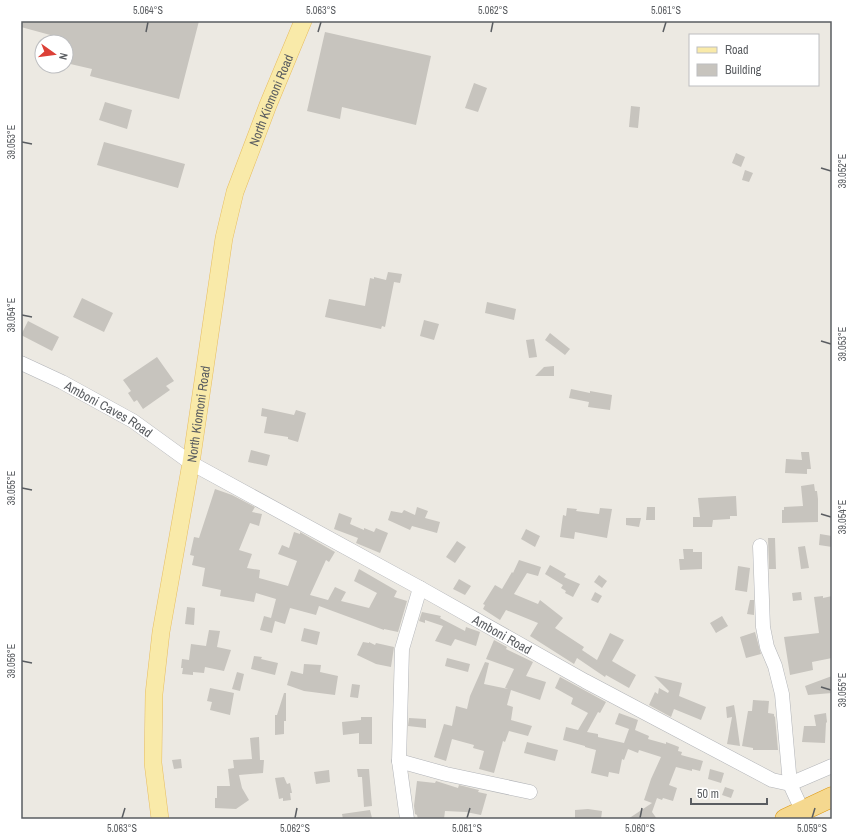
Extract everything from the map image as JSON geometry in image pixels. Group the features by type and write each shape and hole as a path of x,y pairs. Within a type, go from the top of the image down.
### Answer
{"highway":[{"path":"785,819 832,797"}],"main road":[{"name":"North Kiomoni Road","path":"160,819 153,763 154,694 161,632 191,463 222,253 235,192 268,105 303,21"}],"street":[{"name":"Amboni Caves Road","path":"21,363 62,382 133,420 191,463"},
{"name":"Amboni Road","path":"191,463 420,588 585,681 772,780 790,784"},
{"path":"760,546 763,627 767,647 775,666 782,694 790,784 802,810"},
{"path":"407,819 398,761 402,649 420,588"},
{"path":"398,761 446,774 530,792"},
{"path":"790,784 832,766"}],"building":[{"path":"21,21 199,21 179,99 90,76 92,69 74,65 74,34 47,34 21,27"},
{"path":"325,32 431,56 416,125 342,107 340,119 307,111"},
{"path":"474,83 487,88 478,112 465,108"},
{"path":"105,102 132,110 127,129 99,120"},
{"path":"631,106 640,107 638,128 629,127"},
{"path":"104,142 185,164 178,188 97,165"},
{"path":"736,153 745,157 741,167 732,163"},
{"path":"745,170 753,173 749,182 742,180"},
{"path":"388,272 402,274 400,283 394,282 385,327 382,326 381,329 325,317 329,299 365,306 370,278 374,279 374,277 386,280"},
{"path":"82,298 113,313 104,332 73,317"},
{"path":"487,302 516,309 514,320 485,313"},
{"path":"424,320 439,324 434,340 420,336"},
{"path":"28,321 59,337 52,351 21,335"},
{"path":"550,333 570,349 565,355 545,340"},
{"path":"534,339 537,357 529,358 526,340"},
{"path":"157,357 174,381 166,386 170,390 143,409 137,400 134,402 128,393 131,391 123,380"},
{"path":"554,366 554,376 535,376 544,367"},
{"path":"571,389 590,393 590,391 612,395 610,410 588,407 589,402 569,398"},
{"path":"262,408 294,415 296,410 306,413 298,442 288,439 288,437 264,433 267,417 261,416"},
{"path":"251,450 270,455 267,466 248,462"},
{"path":"801,452 809,452 811,469 807,469 807,474 785,473 786,459 802,460"},
{"path":"814,484 818,499 818,522 782,523 782,510 784,510 784,507 803,506 801,486"},
{"path":"215,489 232,495 255,507 252,512 262,514 259,526 250,523 239,550 252,554 247,568 260,570 259,578 288,586 297,561 278,554 282,545 289,548 294,532 300,534 300,532 335,552 329,562 326,560 310,595 328,600 335,587 346,592 341,601 369,608 377,593 354,581 359,569 397,591 394,597 407,601 398,632 384,630 319,606 316,615 290,608 285,624 275,621 272,633 260,630 264,616 271,618 276,599 256,593 254,602 220,596 221,590 202,586 205,568 192,565 194,556 190,555 194,537 199,538"},
{"path":"736,496 737,516 730,516 730,519 713,520 712,527 693,527 693,517 700,517 698,498"},
{"path":"417,507 428,511 425,518 440,522 437,533 412,526 410,530 388,520 391,511 402,513 404,510 415,515"},
{"path":"647,507 655,507 655,520 646,520"},
{"path":"567,508 577,509 576,511 599,514 600,508 612,509 607,538 575,532 574,539 560,537 563,515 566,516"},
{"path":"339,513 352,518 350,524 364,530 364,528 374,532 376,528 388,533 380,553 356,543 358,538 334,529"},
{"path":"626,518 641,518 639,527 626,525"},
{"path":"526,529 540,536 535,547 521,539"},
{"path":"820,534 832,536 832,547 819,545"},
{"path":"768,538 775,538 776,569 769,569"},
{"path":"457,541 466,547 455,563 446,557"},
{"path":"805,546 809,568 801,569 798,547"},
{"path":"683,549 693,549 693,552 702,552 702,569 680,570 679,559 684,559"},
{"path":"519,560 541,567 538,576 527,573 514,594 538,604 540,600 563,618 555,628 584,647 582,650 597,660 610,633 624,640 612,661 636,675 629,688 606,675 605,677 577,658 574,664 530,636 538,623 506,610 500,620 483,609 485,605 483,604 495,585 502,589 512,572 513,573"},
{"path":"550,565 566,574 564,577 580,584 573,597 565,593 566,591 561,588 563,585 545,574"},
{"path":"738,566 750,568 747,592 735,590"},
{"path":"599,575 607,581 602,588 594,582"},
{"path":"459,579 471,586 465,595 453,589"},
{"path":"595,592 602,596 598,603 591,600"},
{"path":"801,592 802,600 793,601 792,593"},
{"path":"823,596 823,598 832,596 832,658 812,662 813,670 790,675 784,637 819,633 814,597"},
{"path":"750,600 754,600 754,615 747,614"},
{"path":"187,607 195,608 194,625 185,624"},
{"path":"422,612 441,616 440,618 465,631 466,627 480,632 476,646 455,639 451,646 435,641 443,626 425,620 425,623 419,621"},
{"path":"722,616 728,626 716,633 710,623"},
{"path":"304,628 320,632 317,645 301,641"},
{"path":"209,630 220,631 217,647 231,650 224,671 205,667 204,673 193,672 193,675 182,674 182,659 189,660 191,644 206,646"},
{"path":"755,632 761,654 746,658 740,637"},
{"path":"494,640 507,647 506,649 533,662 526,676 546,682 540,700 511,690 507,705 513,707 511,720 532,726 528,736 509,731 505,742 503,741 494,773 479,769 484,751 473,748 474,745 452,739 446,761 434,757 444,724 452,726 456,706 467,709 470,696 485,662 489,663 484,684 508,689 505,688 514,669 486,659"},
{"path":"363,642 394,647 391,667 376,664 357,655"},
{"path":"254,656 262,657 261,659 278,663 275,675 251,669"},
{"path":"447,658 470,664 468,672 445,666"},
{"path":"304,664 321,665 320,672 338,676 335,695 304,691 287,685 291,671 303,674"},
{"path":"237,672 244,674 240,691 232,689"},
{"path":"654,676 682,683 679,696 706,707 701,720 674,709 671,717 649,705 655,692 658,694 659,688 668,693 669,691"},
{"path":"832,676 832,693 808,695 805,686"},
{"path":"560,677 606,702 600,713 598,712 587,732 598,734 598,737 624,743 629,729 615,724 619,713 638,720 635,730 649,736 648,739 666,744 666,742 679,747 678,751 682,752 681,755 703,761 700,771 692,769 692,771 676,767 669,785 677,788 673,801 657,798 652,812 657,819 628,819 652,803 644,800 651,779 661,757 639,750 638,753 628,749 624,760 622,759 619,774 609,772 608,777 591,773 596,750 563,740 566,727 578,730 588,713 571,704 573,698 555,688"},
{"path":"352,684 360,685 358,698 350,697"},
{"path":"210,688 234,693 230,715 210,710 212,702 207,701"},
{"path":"284,693 286,693 286,721 284,721 284,734 275,735 275,715 277,715"},
{"path":"753,700 769,701 768,713 774,714 775,717 778,750 753,750 753,748 742,746 748,711 752,711"},
{"path":"734,705 740,746 727,744 732,717 727,718 726,707"},
{"path":"826,713 827,722 825,743 802,742 804,726 816,726 814,715"},
{"path":"361,717 372,717 372,744 359,744 359,733 343,735 342,722 361,720"},
{"path":"409,718 426,719 426,728 408,726"},
{"path":"259,737 260,760 264,760 263,773 239,775 242,788 249,800 236,809 215,808 217,786 230,786 228,769 234,768 233,760 252,759 250,738"},
{"path":"527,742 558,750 555,761 524,753"},
{"path":"181,759 182,768 174,769 172,760"},
{"path":"357,769 369,769 372,806 364,807 362,777 358,777"},
{"path":"710,769 724,773 721,783 708,779"},
{"path":"329,770 330,782 316,784 314,772"},
{"path":"284,777 287,784 290,783 292,793 290,793 291,800 283,801 283,798 279,799 275,778"},
{"path":"417,781 435,783 436,781 458,788 459,785 479,790 478,792 487,794 481,815 466,812 445,811 444,819 418,819 417,815 415,814 414,806"},
{"path":"725,787 734,790 731,798 722,795"},
{"path":"588,809 602,811 601,819 575,819 575,810"},
{"path":"370,810 372,818 370,819 343,819 342,814"}]}
